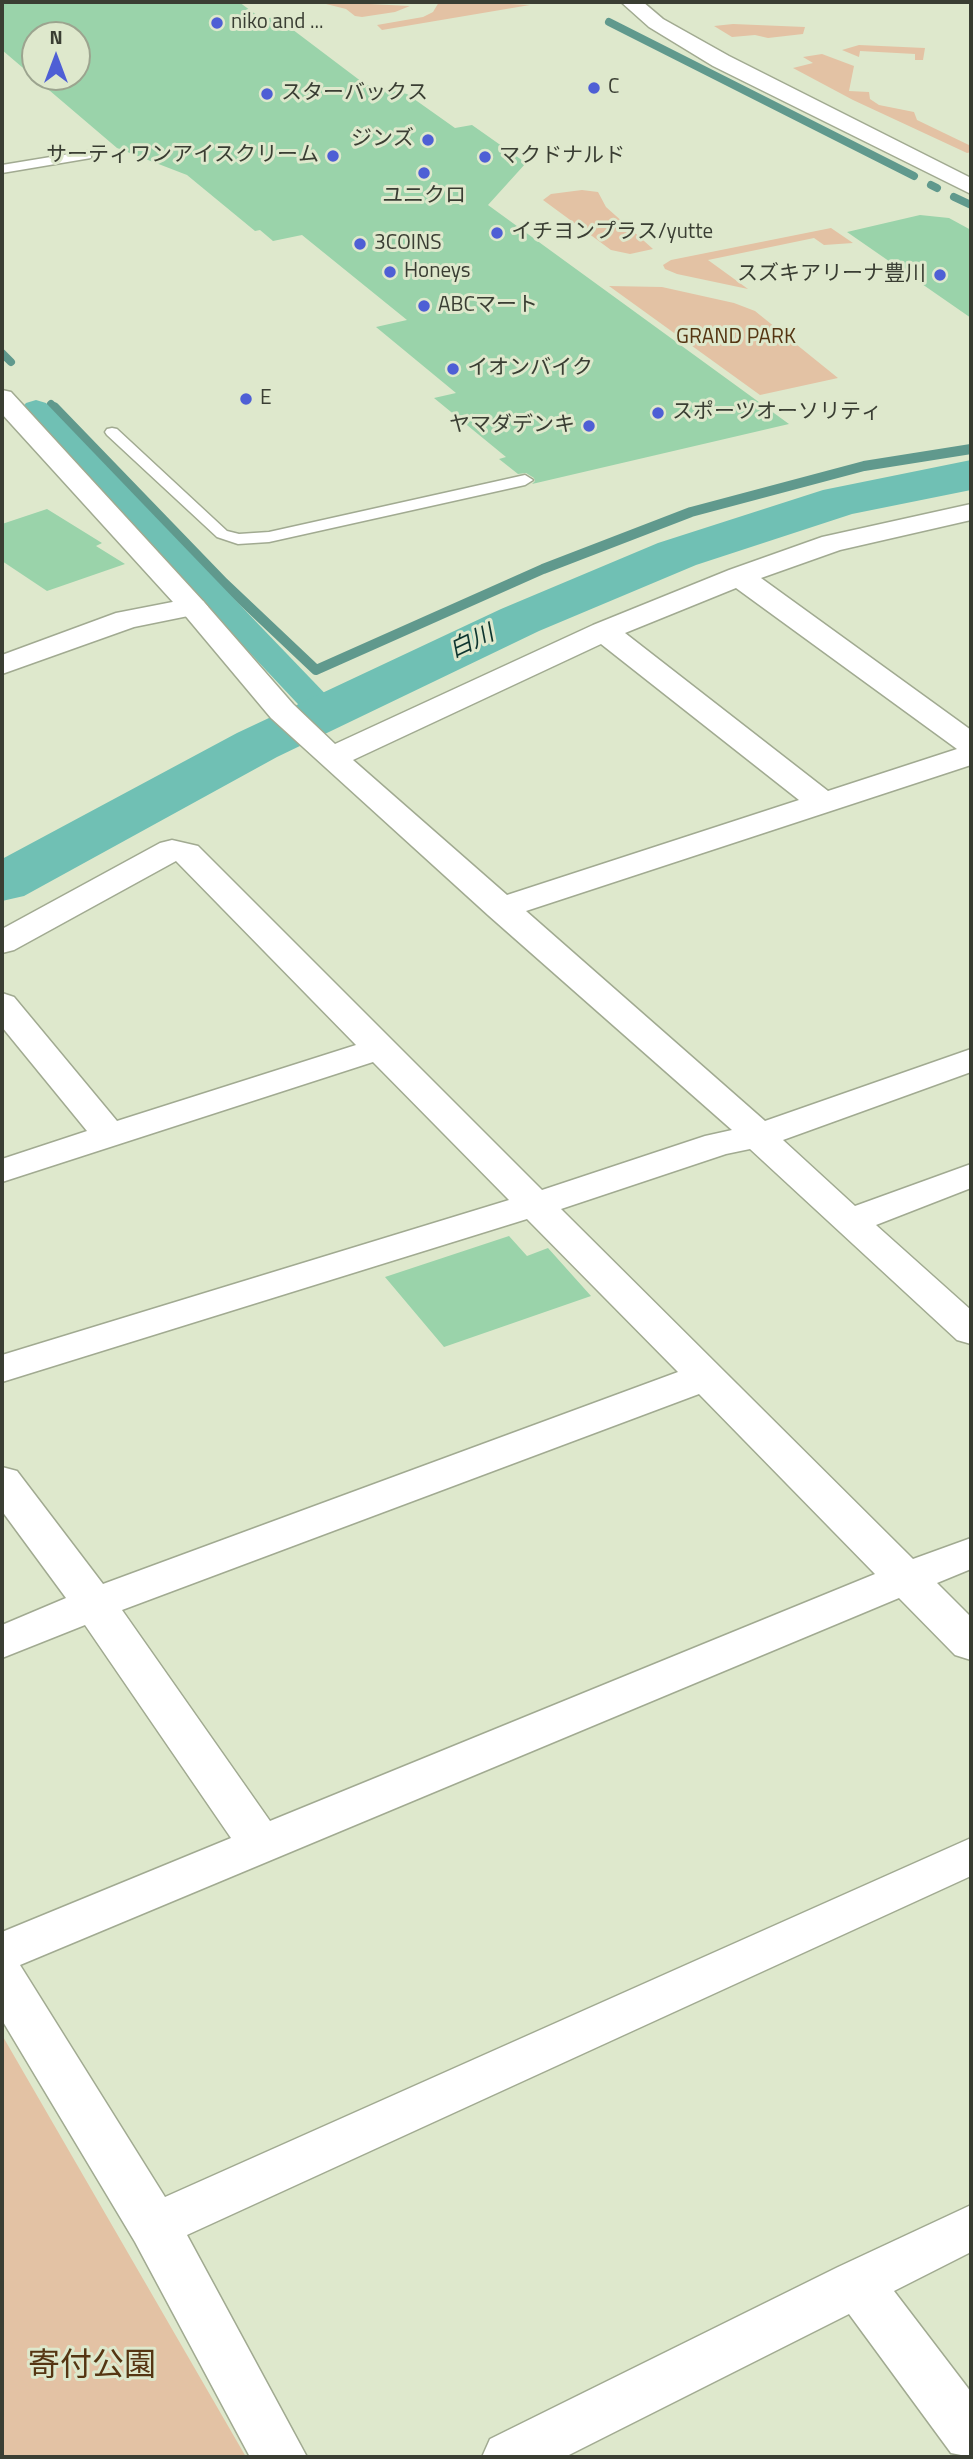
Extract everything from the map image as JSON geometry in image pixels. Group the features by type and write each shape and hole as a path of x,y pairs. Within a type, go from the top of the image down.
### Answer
{"street":[{"path":"631,2 656,23 721,61 965,192"},
{"path":"660,2 677,18 716,42 971,171"},
{"path":"2,398 192,607 282,711 324,751 759,1136 849,1221 962,1312"},
{"path":"324,751 739,576 832,542 971,512"},
{"path":"739,576 971,745"},
{"path":"2,665 127,619 192,607"},
{"path":"604,631 822,802"},
{"path":"500,908 971,755"},
{"path":"2,943 172,850 186,853 971,1644"},
{"path":"2,1004 108,1135"},
{"path":"2,1171 378,1049"},
{"path":"2,1369 537,1204 718,1144 759,1136 971,1060"},
{"path":"849,1221 971,1175"},
{"path":"2,1643 94,1604 705,1377"},
{"path":"7,1494 94,1604 262,1846"},
{"path":"2,1952 971,1553"},
{"path":"154,2225 971,1856"},
{"path":"2,1978 154,2225 279,2457"},
{"path":"510,2457 971,2227"},
{"path":"857,2283 971,2435"}],"lane":[{"path":"2,169 87,155"},
{"path":"112,432 222,534 238,539 269,537 525,480"}],"green space":[{"path":"318,2 410,6 395,12 362,17 355,16 346,9"},
{"path":"439,2 530,5 382,30 377,25 423,17 433,12"},
{"path":"733,24 805,27 803,34 768,38 755,35 732,37 714,26"},
{"path":"859,45 925,48 923,60 915,60 915,54 860,51 859,57 842,50"},
{"path":"822,54 854,66 849,91 869,92 870,99 879,105 914,112 917,120 971,146 971,152 967,153 853,100 793,68 813,63 803,57"},
{"path":"582,190 598,192 606,207 653,249 630,254 611,250 543,200 551,194"},
{"path":"831,228 853,243 824,245 814,238 708,260 748,289 677,274 665,269 663,265 671,260"},
{"name":"GRAND PARK","path":"609,286 662,287 734,303 755,311 838,378 760,395"},
{"name":"寄付公園","path":"2,2035 246,2457 2,2457"}],"building":[{"path":"2,2 239,2 262,19 276,17 366,85 407,94 455,128 472,125 526,163 488,205 789,424 532,484 534,478 526,473 518,474 499,459 506,457 434,398 456,393 376,327 407,320 302,235 273,241 260,230 255,231 187,175 117,148 50,91 91,91 91,21 21,21 21,66 2,50"},
{"name":"スズキアリーナ豊川","path":"920,215 949,218 971,230 971,318 847,232"},
{"path":"47,509 102,543 96,546 125,564 47,591 2,561 2,524"},
{"path":"509,1236 527,1256 548,1248 591,1296 444,1347 385,1277"}],"waterway":[{"path":"609,22 914,176"},
{"path":"931,185 937,188"},
{"path":"954,197 971,205"},
{"path":"2,353 11,362"},
{"path":"51,404 55,409"},
{"path":"54,407 224,583 316,670 543,569 691,512 864,466 971,449"},
{"path":"36,409 324,712"},
{"name":"白川","path":"2,883 257,745 520,620 677,554 841,501 971,475"}],"place":[{"name":"niko and ...","path":"217,23"},
{"name":"C","path":"594,88"},
{"name":"スターバックス","path":"267,94"},
{"name":"ジンズ","path":"428,140"},
{"name":"サーティワンアイスクリーム","path":"333,156"},
{"name":"マクドナルド","path":"485,157"},
{"name":"ユニクロ","path":"424,173"},
{"name":"イチヨンプラス/yutte","path":"497,233"},
{"name":"3COINS","path":"360,244"},
{"name":"Honeys","path":"390,272"},
{"name":"スズキアリーナ豊川","path":"940,275"},
{"name":"ABCマート","path":"424,306"},
{"name":"イオンバイク","path":"453,369"},
{"name":"E","path":"246,399"},
{"name":"スポーツオーソリティ","path":"658,413"},
{"name":"ヤマダデンキ","path":"589,426"}]}
